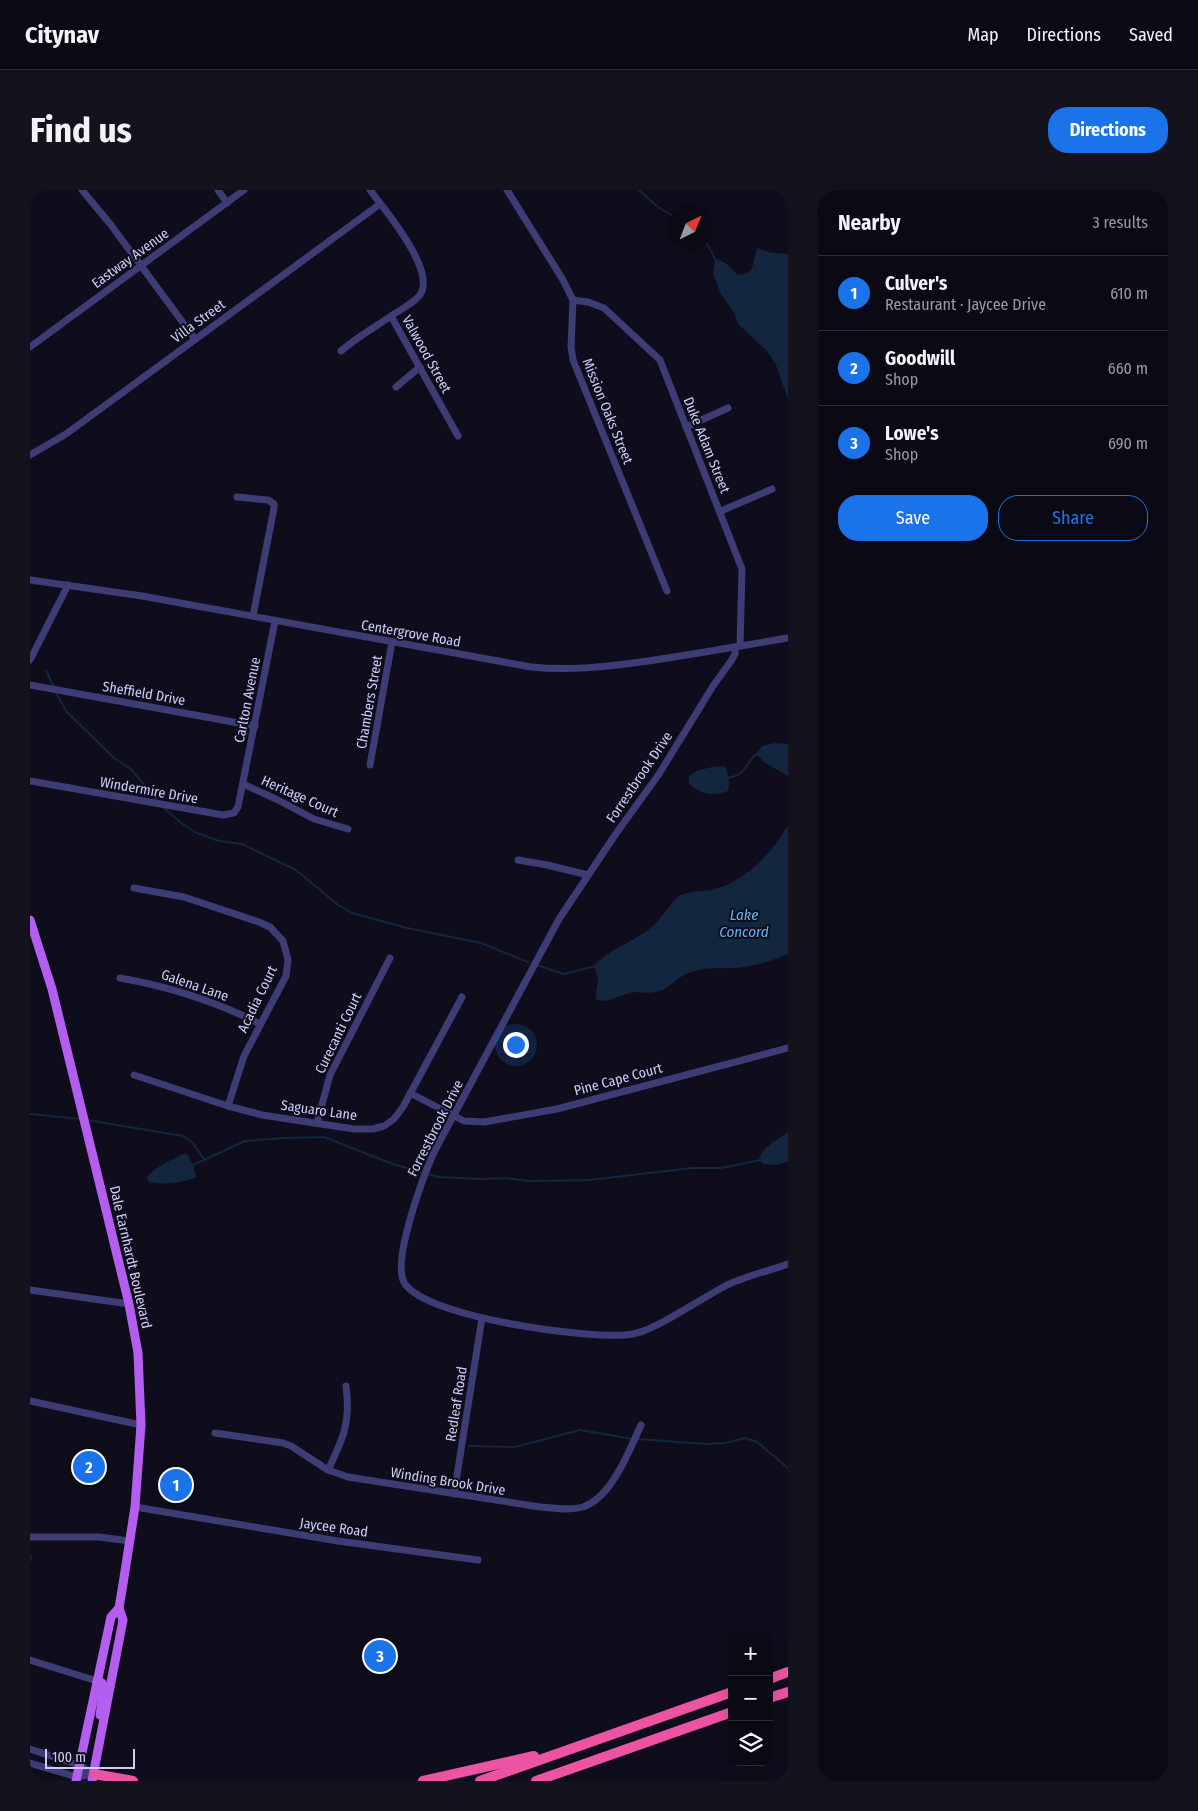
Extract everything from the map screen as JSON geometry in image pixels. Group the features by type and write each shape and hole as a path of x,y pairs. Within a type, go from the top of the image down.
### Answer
{"highway":[{"path":"773,1678 788,1672"},
{"path":"773,1697 788,1692"},
{"path":"480,1781 728,1693"},
{"path":"536,1781 728,1713"},
{"path":"423,1781 581,1746"},
{"path":"93,1778 133,1781"}],"main road":[{"name":"Dale Earnhardt Boulevard","path":"30,920 52,989 129,1304 138,1353 141,1425 135,1507 118,1608 111,1617 77,1779"},
{"name":"Dale Earnhardt Boulevard","path":"93,1778 123,1620 118,1608"},
{"path":"97,1681 104,1688 98,1722 102,1735"}],"street":[{"path":"82,190 111,225 194,339"},
{"path":"218,190 227,203"},
{"name":"Eastway Avenue","path":"30,347 244,190"},
{"name":"Valwood Street","path":"370,190 404,236 424,278 424,287 419,295 391,316 458,436"},
{"name":"Mission Oaks Street","path":"507,190 563,280 573,300 571,347 573,360 667,591"},
{"name":"Villa Street","path":"30,455 66,434 380,204"},
{"name":"Duke Adam Street","path":"573,300 588,302 604,308 660,360 742,568 738,646"},
{"path":"341,351 391,316"},
{"path":"396,387 420,367"},
{"path":"686,427 728,408"},
{"path":"721,511 772,489"},
{"path":"237,497 268,500 274,504 253,616"},
{"name":"Centergrove Road","path":"30,580 142,596 392,642 553,669 604,667 788,638"},
{"path":"30,660 68,585"},
{"name":"Carlton Avenue","path":"243,784 275,621"},
{"name":"Chambers Street","path":"370,765 392,642"},
{"name":"Forrestbrook Drive","path":"738,646 731,661 708,694 659,774 588,875 539,956 434,1152 419,1187 403,1253 402,1275 405,1285 413,1293 482,1318 584,1335 632,1334 650,1329 729,1284 788,1264"},
{"name":"Sheffield Drive","path":"30,685 255,726"},
{"name":"Windermire Drive","path":"30,781 224,815 234,813 238,807 243,784"},
{"name":"Heritage Court","path":"243,784 314,819 348,829"},
{"path":"518,860 588,875"},
{"name":"Acadia Court","path":"134,888 184,897 270,927 283,941 288,960 286,976 244,1056 228,1106"},
{"name":"Curecanti Court","path":"317,1123 330,1075 390,958"},
{"name":"Galena Lane","path":"120,978 153,984 240,1013 260,1024"},
{"name":"Saguaro Lane","path":"134,1074 228,1106 262,1115 354,1129 373,1129 384,1126 394,1119 462,997"},
{"name":"Pine Cape Court","path":"410,1093 454,1117 473,1122 531,1114 788,1048"},
{"path":"30,1290 129,1304"},
{"name":"Redleaf Road","path":"454,1494 482,1318"},
{"path":"328,1470 345,1432 348,1400 346,1386"},
{"path":"30,1401 141,1425"},
{"name":"Winding Brook Drive","path":"215,1433 283,1443 291,1446 328,1470 348,1477 540,1507 568,1509 583,1506 595,1500 605,1490 626,1456 641,1425"},
{"name":"Jaycee Road","path":"135,1507 338,1541 478,1560"},
{"path":"30,1537 99,1537 130,1541"},
{"path":"30,1660 97,1681"},
{"path":"30,1749 79,1764 93,1778"},
{"path":"30,1763 77,1779 93,1778"}],"water":[{"path":"757,248 772,253 788,254 788,399 776,365 767,351 738,324 734,313 721,294 713,274 715,258 727,264 738,275 748,273 752,268"},
{"path":"774,743 788,744 788,776 765,763 756,754 762,746"},
{"path":"724,766 729,778 728,791 717,794 702,792 689,783 689,776 697,771 710,767"},
{"name":"Lake Concord","path":"788,825 788,954 749,966 693,971 656,992 630,993 607,1000 596,999 598,978 594,966 600,960 653,926 681,895 689,892 707,891 727,885 748,872 774,846"},
{"path":"788,1132 788,1161 778,1165 764,1164 759,1160 767,1147"},
{"path":"183,1154 187,1154 193,1165 196,1177 173,1183 149,1182 147,1177 154,1170"}],"waterway":[{"path":"639,190 668,213"},
{"path":"710,250 715,259"},
{"path":"46,670 53,686"},
{"path":"56,693 67,712 115,759 131,769 158,801"},
{"path":"727,778 742,772 756,754"},
{"path":"164,808 181,823 197,833 219,841 242,844 296,870 338,905 352,913 407,928 481,943 528,962"},
{"path":"537,965 563,974 596,966"},
{"path":"30,1114 80,1119"},
{"path":"87,1120 183,1136 192,1142 204,1159"},
{"path":"193,1165 245,1141 324,1137 390,1163 423,1173"},
{"path":"428,1174 439,1177 506,1178 529,1181 589,1180 692,1168 721,1168 761,1160"},
{"path":"469,1446 515,1447 580,1430 633,1439"},
{"path":"638,1439 706,1444 725,1443 745,1438 757,1442 788,1468"},
{"path":"30,1561 31,1556"}],"place":[{"name":"Goodwill","path":"89,1467"},
{"name":"Culver's","path":"176,1485"},
{"name":"Lowe's","path":"380,1656"}]}
